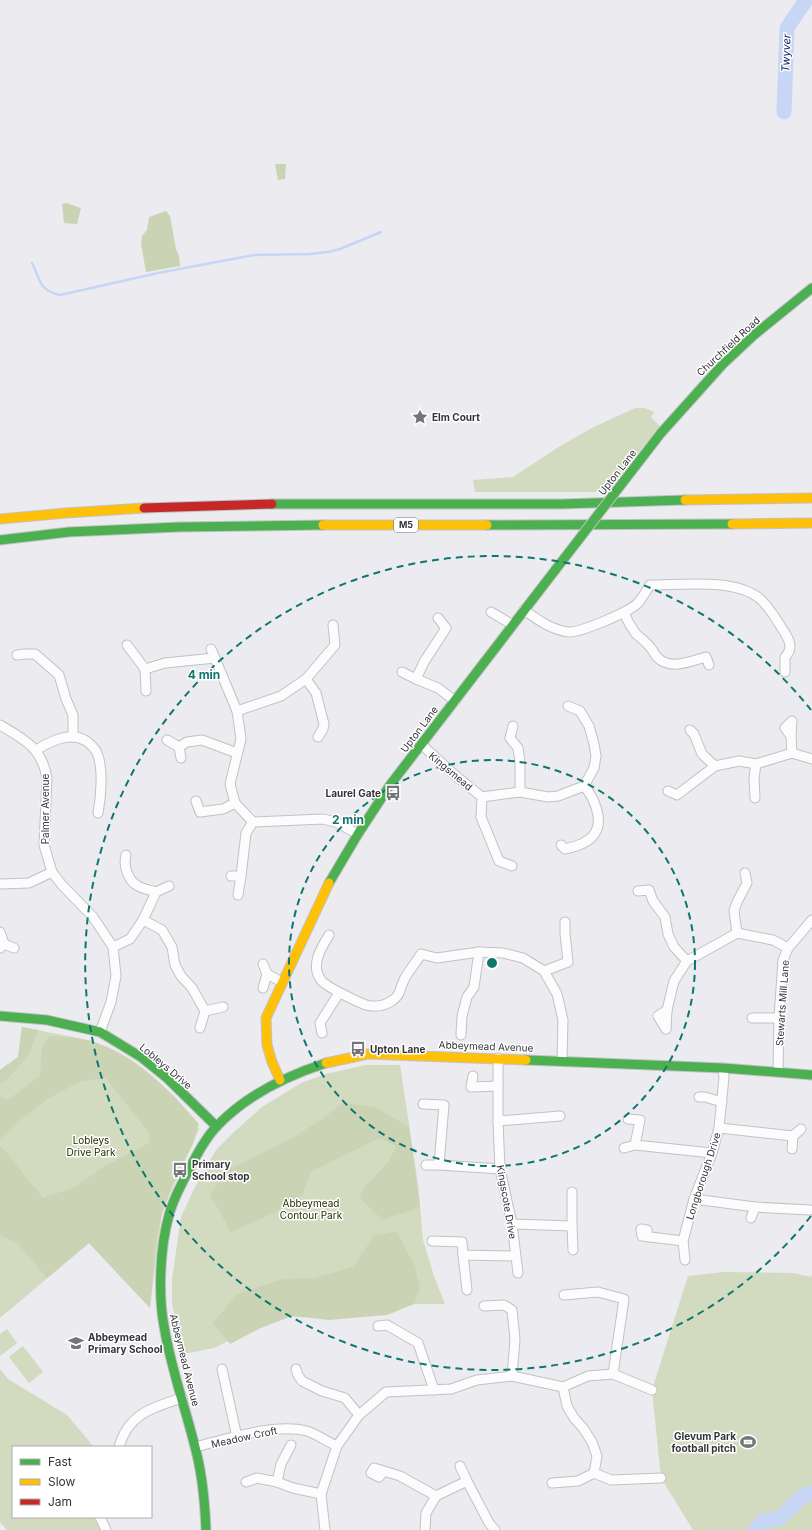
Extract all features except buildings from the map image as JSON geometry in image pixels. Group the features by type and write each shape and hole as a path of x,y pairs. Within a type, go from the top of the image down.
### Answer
{"main road":[{"name":"Churchfield Road","path":"663,430 723,364 754,335 812,288"},
{"name":"Upton Lane","path":"280,1080 272,1062 267,1045 266,1018 324,894 358,834 390,785 663,430"},
{"name":"M5","path":"0,519 64,512 174,506 577,504 812,498"},
{"name":"M5","path":"0,540 69,532 179,527 289,525 812,523"},
{"name":"Lobleys Drive","path":"0,1016 48,1020 100,1032 141,1057 166,1078 216,1126"},
{"name":"Abbeymead Avenue","path":"206,1530 203,1487 196,1448 171,1361 161,1310 160,1291 164,1239 170,1215 182,1182 200,1149 216,1126 241,1105 280,1080 298,1072 343,1058 368,1054 562,1060 723,1068 812,1075"}],"street":[{"path":"524,610 549,627 569,632 588,628 624,613 637,603 650,585 724,585 742,589 759,598 772,613 787,636 791,647 790,652 785,657 785,672"},
{"path":"491,612 513,625"},
{"path":"624,613 630,626 650,647 661,665 686,663 706,657"},
{"path":"438,618 446,628"},
{"path":"237,711 281,696 306,679 335,645 333,625"},
{"path":"416,679 424,662 446,628 456,625"},
{"path":"127,645 145,669 146,691"},
{"path":"335,645 344,647"},
{"path":"211,649 237,711 241,739 230,784 235,803 253,822 323,819 336,822 358,834"},
{"path":"21,656 37,650 59,675 66,699 73,715 73,737"},
{"path":"145,669 166,663 215,658"},
{"path":"402,672 438,688 455,701"},
{"path":"306,679 316,693 324,724 318,737"},
{"path":"561,845 565,849 576,847 595,834 598,827 596,804 584,786 594,768 596,756 594,744 589,726 581,707 568,706"},
{"name":"Palmer Avenue","path":"0,726 26,741 36,750 45,768 47,778 44,845 52,872 62,885 93,917 113,948 116,976 111,1002 100,1032"},
{"path":"513,726 506,739 518,748 520,761 520,792"},
{"path":"694,732 702,754 715,766"},
{"path":"791,736 792,754"},
{"path":"36,750 49,742 60,738 73,737 85,740 96,750 100,768 100,800 98,813"},
{"path":"167,740 179,747 181,758"},
{"path":"179,747 187,742 202,740 238,753"},
{"name":"Kingsmead","path":"422,745 456,776 482,796 520,792 548,797 558,796 584,786"},
{"path":"668,791 677,795 715,766 739,761 756,764 792,754 812,759"},
{"path":"755,798 754,778 756,764"},
{"name":"Kingsmead","path":"482,796 481,816 496,865 512,866"},
{"path":"100,800 110,801"},
{"path":"196,801 198,812 223,809 235,803"},
{"path":"238,895 246,833 253,822"},
{"path":"125,859 130,878 136,885 156,892"},
{"path":"0,884 29,883 52,872"},
{"path":"737,934 734,912 737,902 747,883 745,873"},
{"path":"231,876 241,876"},
{"path":"113,948 130,939 143,920 156,892 169,886"},
{"path":"638,891 649,890 653,901 665,917 668,934 674,947 687,961"},
{"path":"143,920 162,930 172,947 175,965 181,976 192,988 205,1011 200,1028"},
{"name":"Stewarts Mill Lane","path":"778,1072 779,1018 783,960 788,948 812,920"},
{"path":"544,971 568,962 564,934 565,922"},
{"path":"0,932 2,946 14,948"},
{"path":"666,1029 667,1010 674,981 687,961 737,934 773,940 788,948"},
{"path":"329,935 317,957 318,972 321,981 339,993 367,1005 382,1006 391,1002 399,995 404,980 421,954 437,958 479,952 503,953 523,958 544,971 557,994 563,1020 562,1060"},
{"path":"461,1035 462,1016 467,997 474,987 479,952"},
{"path":"263,964 267,974 263,988"},
{"path":"267,974 282,982"},
{"path":"322,1033 320,1023 339,993"},
{"path":"205,1011 223,1008"},
{"path":"752,1018 779,1018"},
{"name":"Kingscote Drive","path":"498,1058 500,1169 512,1224 518,1273"},
{"name":"Longborough Drive","path":"685,1260 683,1241 694,1200 712,1153 719,1128 724,1077 723,1068"},
{"path":"473,1076 471,1087 498,1086"},
{"path":"703,1095 722,1102"},
{"path":"423,1104 444,1105 439,1165"},
{"path":"498,1121 560,1116"},
{"path":"628,1119 640,1120 635,1145"},
{"path":"719,1128 793,1136"},
{"path":"792,1149 793,1136 801,1129"},
{"path":"624,1148 635,1145 712,1153"},
{"path":"426,1165 500,1169"},
{"path":"572,1192 573,1250"},
{"path":"694,1200 755,1207 792,1205 810,1210"},
{"path":"751,1218 755,1207"},
{"path":"512,1224 572,1226"},
{"path":"640,1228 642,1236 683,1241"},
{"path":"432,1241 462,1242 467,1290"},
{"path":"463,1255 515,1256"},
{"path":"564,1295 598,1292 627,1296 612,1374"},
{"path":"512,1310 520,1304"},
{"path":"484,1306 504,1305 512,1310"},
{"path":"512,1310 515,1339 512,1376"},
{"path":"378,1326 387,1325 418,1341 434,1390"},
{"path":"222,1369 237,1437"},
{"path":"296,1369 302,1381 322,1391 345,1398 359,1415"},
{"path":"325,1530 321,1494 337,1446 359,1415 386,1392 451,1390 477,1380 512,1376 563,1387 588,1376 612,1374 652,1390"},
{"path":"563,1387 567,1406 592,1442 597,1456 594,1472"},
{"path":"119,1446 126,1430 140,1415 152,1408 182,1398"},
{"name":"Meadow Croft","path":"196,1448 237,1437 280,1428 308,1431 337,1446"},
{"path":"277,1482 281,1464 291,1445"},
{"path":"460,1466 489,1523 495,1530"},
{"path":"374,1468 400,1476 436,1496"},
{"path":"594,1472 611,1480 661,1478"},
{"path":"552,1483 578,1481 594,1472"},
{"path":"246,1482 256,1474 293,1488 321,1494"},
{"path":"424,1530 426,1513 436,1496 467,1481"},
{"path":"100,1518 106,1530"}],"green space":[{"path":"275,164 286,164 285,179 278,180"},
{"path":"66,203 81,208 77,224 64,223 62,204"},
{"path":"166,211 170,216 180,266 146,272 141,244 142,236 147,230 149,217"},
{"path":"635,408 645,408 654,412 651,417 660,426 606,492 475,492 473,480 513,477 560,446 594,427"},
{"name":"Lobleys Drive Park","path":"22,1027 93,1041 129,1059 175,1097 199,1129 162,1212 150,1308 89,1243 0,1318 0,1070 18,1057"},
{"path":"22,1027 38,1030 28,1056 8,1078 0,1084 0,1070 18,1057"},
{"name":"Lobleys Drive Park","path":"50,1036 77,1038 99,1044 132,1060 161,1084 199,1124 193,1144 172,1185 161,1217 155,1247 150,1308 89,1243 47,1278 18,1244 0,1235 0,1146 43,1198 75,1187 105,1166 149,1143 150,1134 106,1078 81,1081 47,1099 16,1123 0,1139 0,1097 8,1100 40,1076 42,1046"},
{"name":"Abbeymead Contour Park","path":"366,1065 400,1065 418,1184 423,1240 434,1276 445,1304 414,1304 386,1313 328,1318 292,1316 260,1325 214,1348 184,1354 172,1304 172,1279 181,1217 208,1163 217,1149 262,1107 301,1083 326,1074"},
{"path":"343,1103 374,1107 409,1127 420,1207 383,1220 360,1198 365,1187 389,1161 397,1146 379,1138 312,1171 302,1195 274,1213 231,1232 210,1195 228,1170 291,1139 322,1119"},
{"path":"396,1231 414,1264 420,1288 414,1304 387,1315 329,1320 292,1316 261,1328 230,1344 213,1323 237,1294 283,1279 314,1278 353,1267 374,1236"},
{"path":"723,1272 793,1273 811,1277 812,1274 812,1530 693,1530 661,1478 652,1390 688,1276"},
{"path":"7,1329 17,1343 0,1356 0,1334"},
{"path":"23,1346 43,1372 29,1383 9,1357"},
{"path":"0,1369 8,1379 67,1415 93,1446 12,1446 12,1518 100,1518 106,1530 7,1530 0,1522"}],"waterway":[{"name":"Twyver","path":"784,112 787,28 806,0"},
{"path":"32,263 41,284 53,293 60,295 158,273 254,255 310,254 328,252 340,249 381,232"},
{"name":"Twyver","path":"755,1530 763,1521 780,1518 804,1495 812,1493"}],"traffic: fast":[{"path":"661,433 723,364 754,335 812,288"},
{"path":"556,569 661,433"},
{"path":"272,504 562,504 685,500"},
{"path":"487,525 732,524"},
{"path":"0,540 69,532 179,527 323,525"},
{"path":"329,883 358,834 390,785 556,569"},
{"path":"0,1016 47,1020 100,1032 141,1057 167,1078 216,1126"},
{"path":"526,1060 723,1068 812,1075"},
{"path":"206,1530 199,1464 171,1359 162,1313 161,1270 164,1241 169,1215 178,1191 196,1157 206,1140 218,1125 242,1104 268,1087 296,1074 326,1063"}],"traffic: slow":[{"path":"685,500 812,498"},
{"path":"0,519 144,508"},
{"path":"732,524 812,523"},
{"path":"323,525 487,525"},
{"path":"280,1080 272,1062 267,1045 266,1018 329,883"},
{"path":"326,1063 368,1054 526,1060"}],"traffic: jam":[{"path":"144,508 272,504"}],"place":[{"name":"Elm Court","path":"420,417"},
{"name":"Laurel Gate","path":"393,793"},
{"name":"Upton Lane","path":"358,1049"},
{"name":"Primary School stop","path":"180,1170"},
{"name":"Abbeymead Primary School","path":"76,1343"},
{"name":"Glevum Park football pitch","path":"748,1442"}]}
